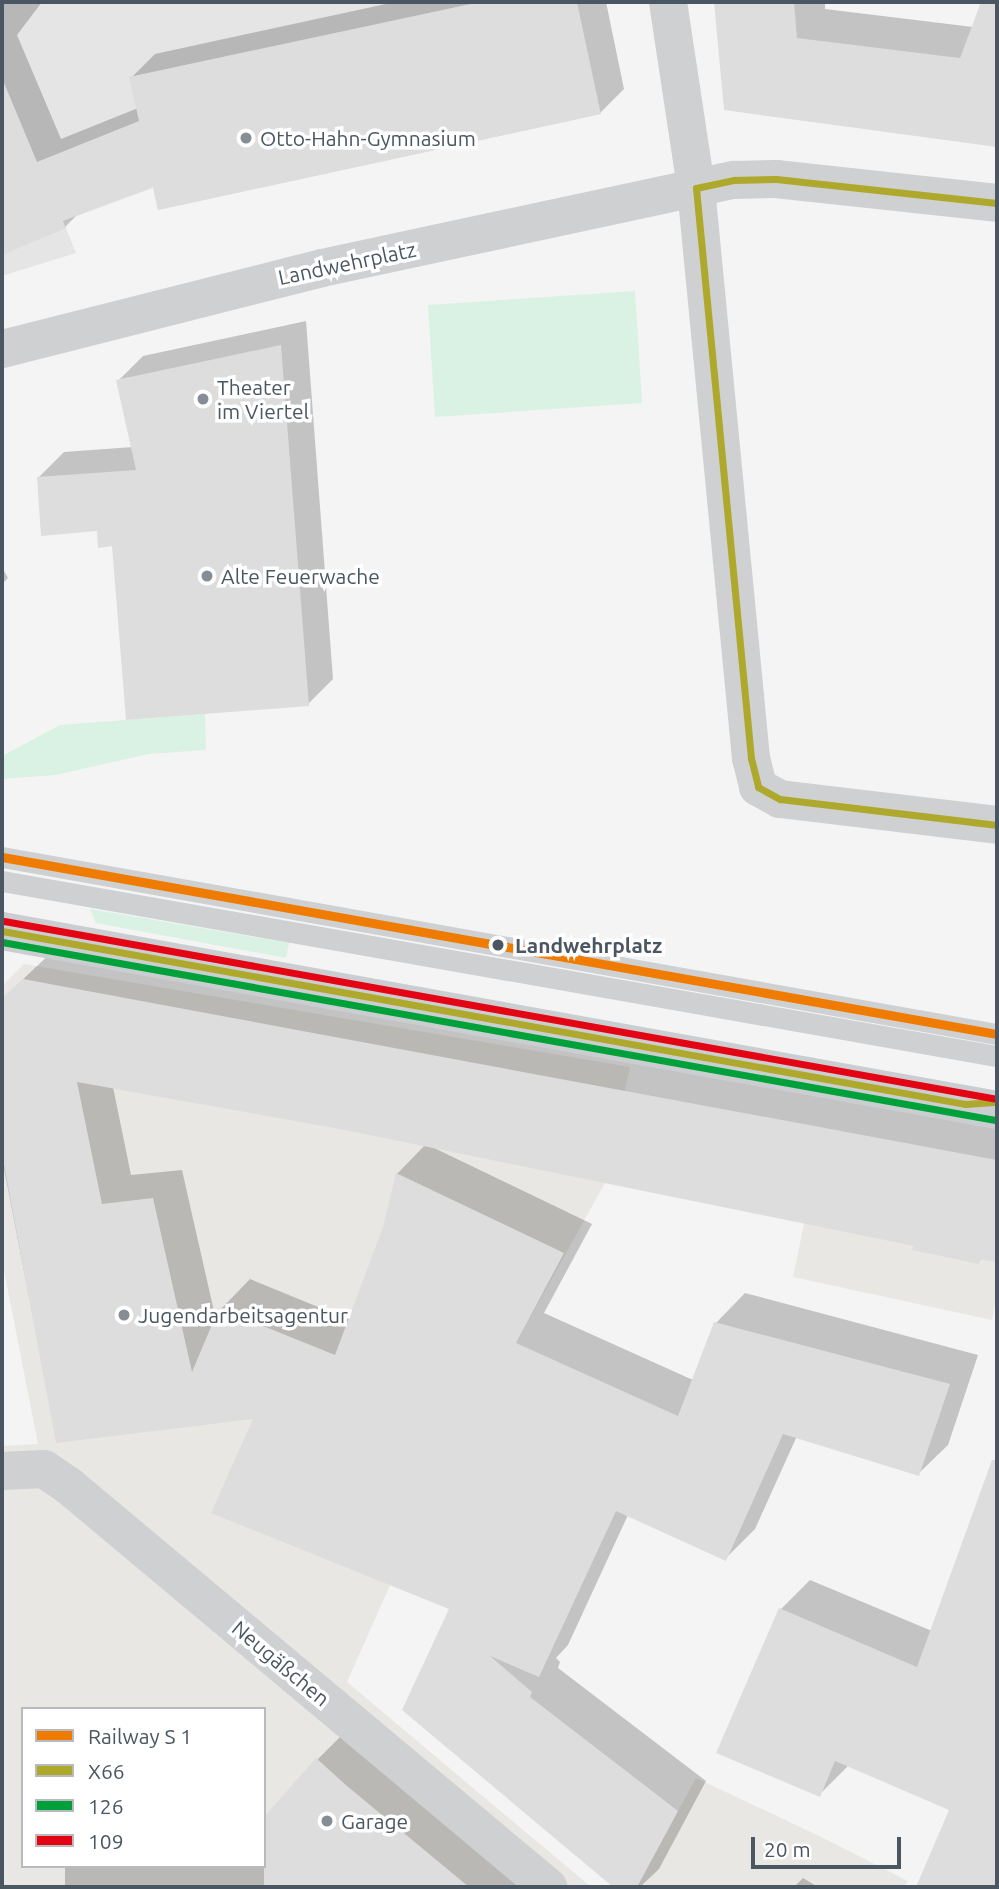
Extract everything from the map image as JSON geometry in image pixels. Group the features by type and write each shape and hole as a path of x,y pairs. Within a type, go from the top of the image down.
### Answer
{"main road":[{"path":"2,930 987,1105"}],"street":[{"path":"668,2 695,188 751,758 758,787 780,799 997,825"},
{"name":"Landwehrplatz","path":"2,349 322,268 734,180 776,179 997,203"},
{"name":"Neugäßchen","path":"2,1471 44,1469 69,1486 548,1887"}],"lane":[{"path":"2,857 997,1034"},
{"path":"2,881 997,1056"}],"shaded area":[{"name":"Otto-Hahn-Gymnasium","path":"2,2 577,2 601,114 158,210 153,188 63,221 76,253 2,276"},
{"path":"24,964 630,1067 605,1183 516,1343 465,1320 444,1464 347,1682 591,1887 2,1887 2,1446 38,1444 2,1260 2,986"},
{"path":"824,1128 997,1160 997,1294 992,1320 793,1277"},
{"path":"696,1778 908,1881 904,1887 637,1887"}],"green space":[{"path":"635,291 642,403 435,417 428,305"},
{"path":"205,714 206,750 148,754 56,775 2,779 2,756 60,725"},
{"path":"90,909 289,943 286,958 96,923"}],"building":[{"name":"Otto-Hahn-Gymnasium","path":"480,2 577,2 601,114 158,210 153,187 63,221 66,228 2,255 2,78 37,162 139,121 129,77"},
{"path":"714,2 794,2 797,38 960,58 981,2 997,2 997,147 724,110"},
{"name":"Alte Feuerwache","path":"281,345 309,706 126,720 112,546 98,548 97,531 41,536 37,477 136,470 116,380"},
{"path":"23,979 997,1160 997,1262 980,1259 979,1264 912,1250 914,1246 340,1129 77,1082 102,1204 153,1198 192,1372 219,1308 335,1355 383,1227 396,1173 564,1253 516,1343 678,1416 714,1322 950,1384 919,1476 783,1434 726,1561 616,1511 539,1677 490,1656 532,1692 530,1697 678,1811 637,1887 613,1887 402,1710 449,1609 211,1513 253,1419 56,1443 2,1154 2,998"},
{"path":"992,1460 997,1460 997,1887 916,1887 949,1810 835,1761 820,1797 716,1753 779,1608 917,1667"},
{"name":"Garage","path":"316,1758 469,1887 264,1887 266,1815"}],"transit line":[{"name":"X66","path":"696,188 734,180 776,179 997,203"},
{"name":"X66","path":"696,188 751,758 758,787 780,799 997,825"},
{"path":"2,857 997,1034"},
{"name":"109","path":"4,921 997,1099"},
{"name":"X66","path":"2,931 965,1104 997,1102"},
{"name":"126","path":"2,942 995,1120"}],"place":[{"name":"Otto-Hahn-Gymnasium","path":"246,138"},
{"name":"Theater im Viertel","path":"203,399"},
{"name":"Alte Feuerwache","path":"207,576"},
{"name":"Landwehrplatz","path":"498,945"},
{"name":"Jugendarbeitsagentur","path":"124,1315"},
{"name":"Garage","path":"327,1821"}]}
